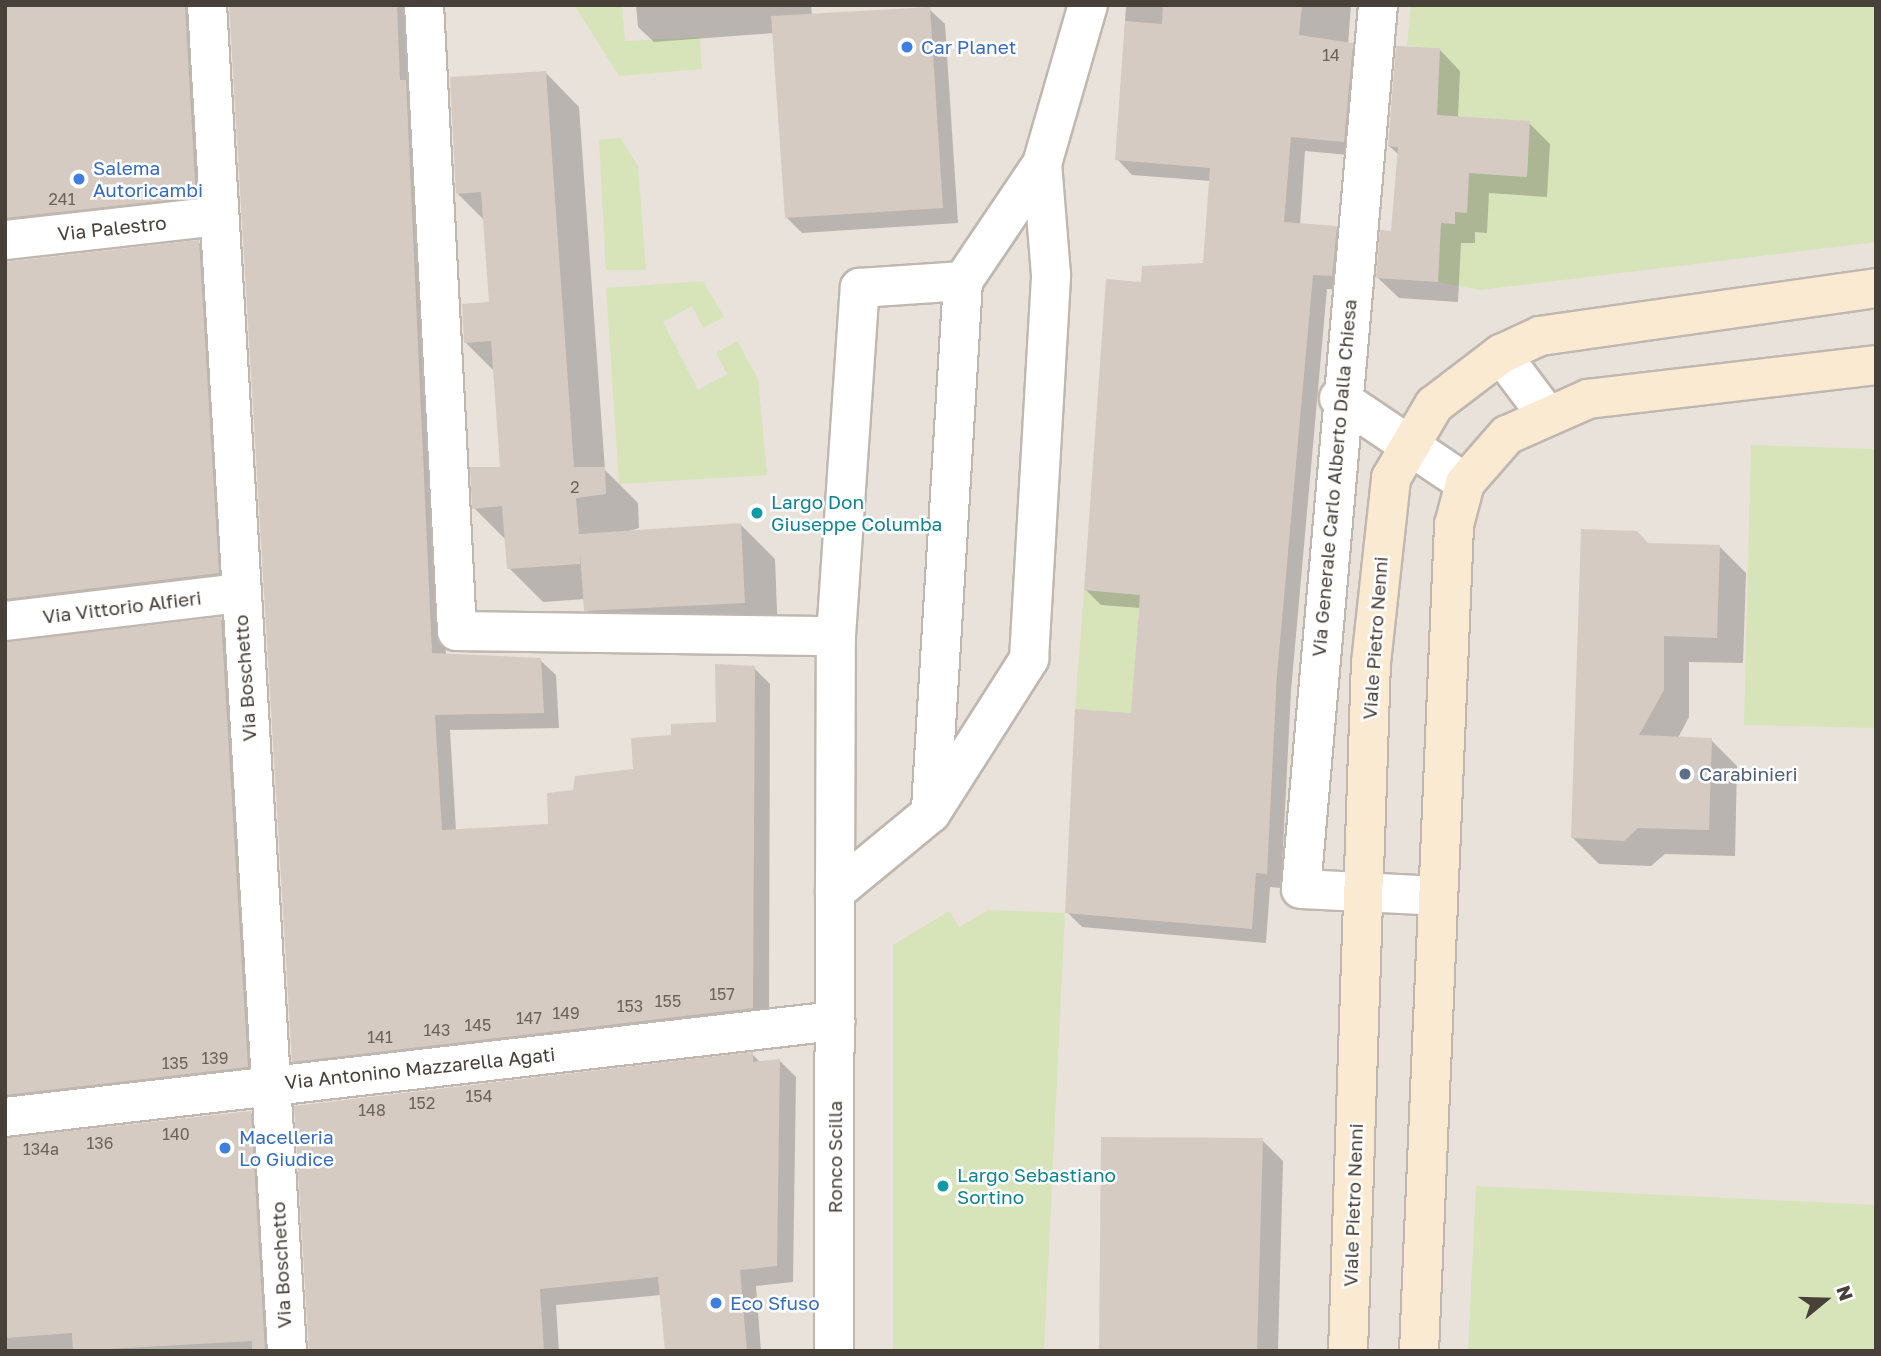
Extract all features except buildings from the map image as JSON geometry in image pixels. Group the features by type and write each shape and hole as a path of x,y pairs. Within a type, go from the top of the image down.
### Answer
{"street":[{"name":"Via Boschetto","path":"207,5 287,1351"},
{"path":"424,5 457,631 836,636"},
{"path":"931,813 962,281 1042,164 1088,5"},
{"name":"Via Generale Carlo Alberto Dalla Chiesa","path":"1363,894 1301,889 1339,398 1378,5"},
{"path":"835,892 931,813 1029,659 1051,275 1042,164"},
{"name":"Via Palestro","path":"5,240 219,216"},
{"name":"Ronco Scilla","path":"834,1351 836,636 860,288 962,281"},
{"name":"Viale Pietro Nenni","path":"1348,1351 1363,894 1382,526 1391,478 1409,442 1434,405 1501,354 1540,336 1588,327 1876,288"},
{"path":"1501,354 1546,414"},
{"path":"1419,1351 1454,525 1465,483 1485,454 1546,414 1588,399 1876,365"},
{"path":"1339,398 1409,442 1465,483"},
{"name":"Via Vittorio Alfieri","path":"5,621 240,593"},
{"path":"1363,894 1438,896"},
{"name":"Via Antonino Mazzarella Agati","path":"5,1117 271,1084 835,1021"}],"shaded area":[{"path":"5,5 1876,5 1876,1351 5,1351"}],"green space":[{"path":"574,5 622,5 625,41 700,37 702,69 619,76"},
{"path":"1411,5 1876,5 1876,242 1480,290 1438,282 1441,223 1455,223 1455,212 1467,213 1469,173 1527,177 1437,115 1440,48 1407,46"},
{"path":"620,138 638,166 646,270 606,270 599,140"},
{"path":"703,281 724,317 703,328 692,306 663,322 698,390 727,374 716,353 737,341 758,379 767,475 619,484 606,288"},
{"path":"1751,445 1876,449 1876,728 1744,725"},
{"path":"1084,590 1140,595 1135,663 1278,675 1274,724 1075,709"},
{"name":"Largo Sebastiano Sortino","path":"989,910 1065,913 1044,1351 893,1351 893,945 949,911 959,927"},
{"path":"1476,1186 1876,1205 1876,1351 1468,1351"}],"place":[{"name":"Car Planet","path":"907,47"},
{"name":"Salema Autoricambi","path":"79,179"},
{"name":"Largo Don Giuseppe Columba","path":"757,513"},
{"name":"Carabinieri","path":"1685,774"},
{"name":"Macelleria Lo Giudice","path":"225,1148"},
{"name":"Largo Sebastiano Sortino","path":"943,1186"},
{"name":"Eco Sfuso","path":"716,1303"}]}
